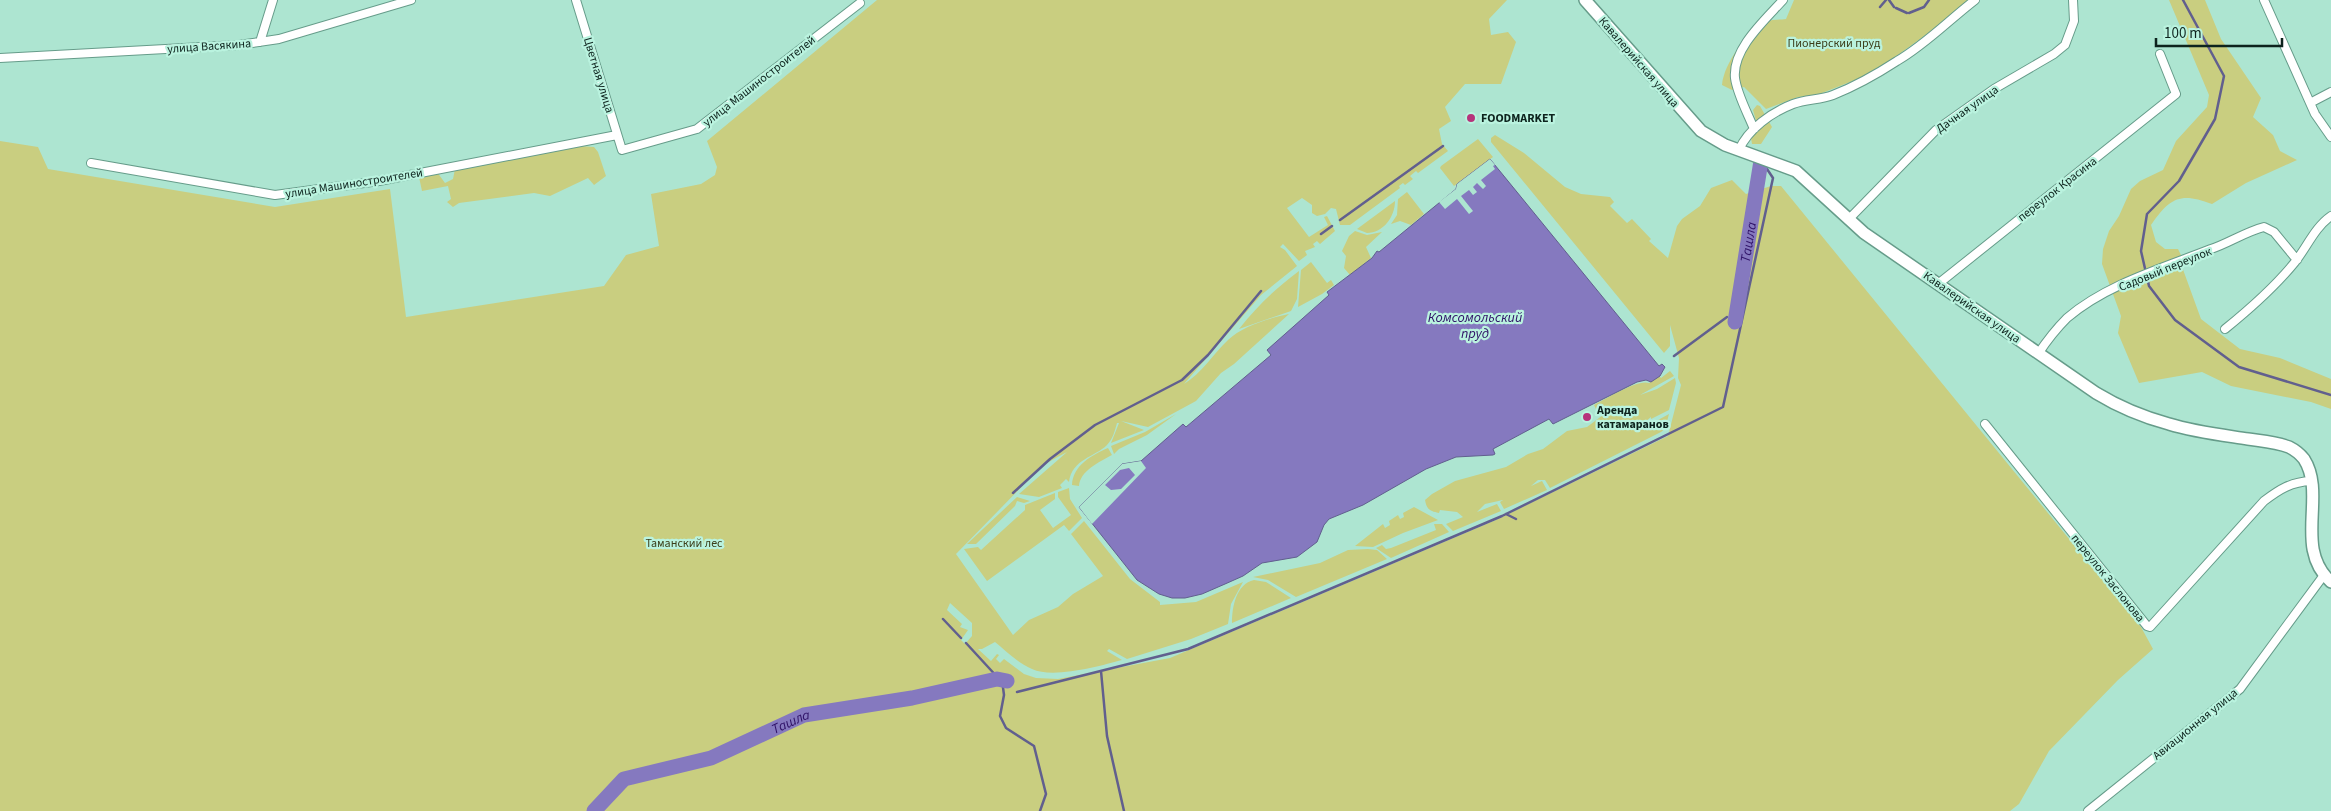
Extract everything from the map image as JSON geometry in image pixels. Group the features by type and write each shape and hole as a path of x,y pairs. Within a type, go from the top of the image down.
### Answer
{"street":[{"path":"260,42 273,0"},
{"name":"улица Васякина","path":"0,58 239,45 279,39 411,0"},
{"name":"Цветная улица","path":"576,0 622,150"},
{"name":"Кавалерийская улица","path":"1585,0 1690,120 1712,139 1796,170 1848,220 2096,393 2120,407 2141,416 2205,433 2290,448 2299,453 2305,461 2311,481 2312,544 2316,562 2327,579"},
{"path":"1754,129 1736,79 1736,60 1742,48 1783,0"},
{"path":"1739,150 1754,129 1780,110 1794,104 1833,95 1900,60 1975,0"},
{"name":"Дачная улица","path":"1848,220 1936,130 1994,89 2054,54 2065,45 2074,21 2073,0"},
{"path":"2264,0 2310,103 2331,137"},
{"name":"улица Машиностроителей","path":"622,150 697,129 860,3"},
{"name":"переулок Красина","path":"1938,284 2176,94 2160,54"},
{"path":"2310,103 2331,92"},
{"name":"улица Машиностроителей","path":"91,163 275,195 378,181 617,134"},
{"path":"2225,329 2269,292 2297,260 2318,228 2331,216"},
{"name":"Садовый переулок","path":"2038,354 2067,319 2094,299 2131,281 2264,227 2274,232 2297,260"},
{"name":"переулок Заслонова","path":"1985,424 2147,626 2150,627 2264,501 2285,486 2295,482 2311,481"},
{"name":"Авиационная улица","path":"2088,811 2240,689 2327,579"}],"green space":[{"name":"Таманский лес","path":"877,0 1507,0 1489,19 1491,35 1508,32 1516,42 1501,84 1465,84 1445,107 1451,121 1439,129 1442,144 1448,151 1418,173 1416,171 1410,176 1413,179 1405,185 1403,183 1399,186 1400,188 1350,225 1340,225 1336,209 1331,208 1325,214 1317,216 1312,213 1312,205 1302,198 1287,208 1309,237 1328,225 1324,217 1327,216 1335,231 1320,244 1317,241 1313,244 1315,247 1305,251 1307,255 1299,261 1283,244 1280,247 1285,250 1297,266 1261,295 1184,384 1234,335 1257,323 1289,314 1234,364 1221,373 1196,401 1148,427 1121,421 1144,430 1111,443 1119,423 1117,423 1109,443 1079,463 1071,474 1069,482 1066,479 1060,485 1062,488 1039,497 1019,494 1067,452 1043,465 956,554 1013,635 1029,620 1058,607 1073,594 1103,576 1071,534 1084,521 1130,579 1160,602 1160,605 1196,602 1243,582 1231,604 1228,624 1191,639 1127,659 1109,649 1107,651 1122,660 1064,672 1041,672 1032,669 1017,660 995,642 982,649 978,649 991,661 997,654 999,655 996,659 1000,663 1004,659 1024,674 1036,678 1058,679 1170,658 1496,520 1668,436 1681,385 1678,378 1679,358 1670,325 1670,346 1664,353 1491,142 1491,138 1495,135 1524,153 1565,187 1581,194 1610,197 1614,202 1610,206 1627,223 1632,219 1651,239 1649,241 1668,258 1677,226 1682,219 1700,206 1711,188 1732,180 1746,194 1771,186 1781,186 2141,627 2153,649 2118,680 2049,751 2019,804 2010,811 0,811 0,141 38,147 48,169 275,207 390,189 406,317 604,286 626,255 659,246 651,194 701,184 715,175 717,167 707,141","holes":["950,603 972,623 972,636 965,644 961,640 968,630 960,627 962,624 947,610"]},
{"name":"Пионерский пруд","path":"1794,0 1974,0 1873,73 1817,95 1798,97 1766,109 1744,87 1732,90 1722,85 1724,76 1732,58 1751,33 1766,22 1786,19"},
{"path":"2169,0 2205,0 2221,39 2261,98 2253,117 2273,135 2280,151 2297,160 2246,183 2212,204 2192,198 2184,198 2170,203 2151,225 2156,242 2165,249 2178,249 2182,257 2181,264 2201,319 2240,349 2280,358 2331,379 2331,409 2311,402 2231,386 2202,372 2139,383 2118,333 2121,316 2102,264 2103,249 2109,231 2119,216 2131,189 2140,181 2163,170 2176,141 2207,107 2209,95"},
{"path":"1757,105 1760,106 1772,127 1761,144 1752,144 1751,138 1758,128 1753,110"},
{"path":"1478,139 1493,157 1454,186 1440,168 1441,166"},
{"path":"580,146 594,147 598,152 606,176 594,185 588,178 550,196 534,193 459,203 453,207 447,202 451,199 448,186 422,191 419,177 437,172 445,183 453,179 455,169"},
{"path":"1407,192 1424,214 1411,225 1400,221 1391,224 1397,215 1398,199"},
{"path":"1395,201 1393,213 1383,227 1367,233 1357,229"},
{"path":"1355,231 1367,235 1382,232 1366,247 1371,258 1350,275 1344,268 1346,256 1342,251 1349,236"},
{"path":"1311,262 1327,283 1331,280 1334,285 1298,307 1301,270"},
{"path":"1299,271 1297,299 1291,311 1239,329 1267,298"},
{"path":"1670,371 1674,376 1640,395 1657,389 1675,378 1676,383 1669,410 1651,419 1651,417 1645,422 1647,426 1669,414 1665,429 1661,432 1550,488 1545,480 1538,480 1531,486 1542,481 1547,490 1504,509 1500,502 1503,500 1485,504 1477,512 1497,504 1501,511 1453,531 1446,524 1463,517 1457,512 1440,510 1439,513 1429,510 1425,500 1432,494 1455,481 1506,467 1528,454 1543,449 1567,431 1587,427 1607,412 1599,415 1594,405 1613,394 1637,384 1649,383 1659,376 1661,378"},
{"path":"1176,414 1147,435 1119,449 1114,454 1111,446 1145,432"},
{"path":"1108,448 1112,455 1086,471 1079,486 1072,485 1073,478 1080,466"},
{"path":"1069,488 1070,499 1082,518 1069,531 1064,525 987,581 964,549 978,547 981,550 1025,510 1025,505 1055,493 1055,499 1040,510 1053,528 1071,515 1058,497 1058,492"},
{"path":"1017,497 1030,501 1024,503 1017,501 1015,506 976,544 967,544"},
{"path":"1414,507 1438,520 1373,547 1355,546 1383,524 1385,528 1390,525 1389,521 1398,515 1400,519 1404,517 1403,513"},
{"path":"1434,524 1442,524 1449,532 1391,558 1376,548 1382,545 1386,549 1391,548 1436,530"},
{"path":"1348,550 1377,550 1387,559 1296,597 1268,580 1253,577 1320,563"},
{"path":"1254,580 1266,582 1291,598 1232,623 1234,603 1239,591 1248,582"}],"water":[{"name":"Комсомольский пруд","path":"1490,159 1659,366 1662,364 1665,367 1660,376 1651,382 1646,380 1637,382 1553,424 1549,419 1493,449 1495,454 1493,455 1456,457 1426,469 1363,505 1329,519 1324,525 1317,542 1297,557 1262,563 1243,576 1202,594 1185,598 1172,598 1159,594 1137,580 1079,507 1122,464 1141,461 1183,424 1186,427 1271,355 1267,350 1329,295 1327,292 1372,258 1377,251 1379,252 1456,189 1457,184"}],"pier":[{"path":"1490,159 1495,165 1493,166 1495,169 1481,180 1486,186 1483,189 1477,183 1473,187 1477,192 1473,195 1469,190 1461,196 1473,211 1469,214 1457,199 1445,209 1439,202 1456,189 1457,184"},
{"path":"1141,461 1146,468 1092,524 1079,507 1122,464","holes":["1129,468 1135,475 1121,489 1111,490 1105,485 1120,470"]}],"waterway":[{"path":"1880,7 1886,0"},
{"path":"1889,0 1894,7"},
{"path":"1909,13 1924,7 1929,0"},
{"path":"2183,0 2224,76 2215,119 2179,181 2147,214 2141,251 2149,286 2175,320 2239,367 2331,395"},
{"path":"1896,8 1907,13"},
{"path":"1340,220 1443,146"},
{"name":"Ташла","path":"1735,322 1761,161"},
{"path":"1017,692 1188,649 1502,516 1723,407 1773,178 1763,163"},
{"path":"1321,234 1332,226"},
{"path":"1013,493 1050,459 1095,425 1182,380 1208,355 1261,291"},
{"name":"Ташла","path":"1733,311 1737,309"},
{"path":"1674,356 1727,317"},
{"path":"1506,514 1516,519"},
{"path":"943,619 961,638"},
{"path":"966,643 1000,680"},
{"path":"1101,671 1107,736 1124,811"},
{"name":"Ташла","path":"594,811 624,779 711,758 804,715 912,698 997,679 1007,681"},
{"path":"1002,680 1004,695 1000,716 1006,728 1034,746 1046,794 1040,811"}],"place":[{"name":"FOODMARKET","path":"1471,118"},
{"name":"Аренда катамаранов","path":"1587,417"}]}
